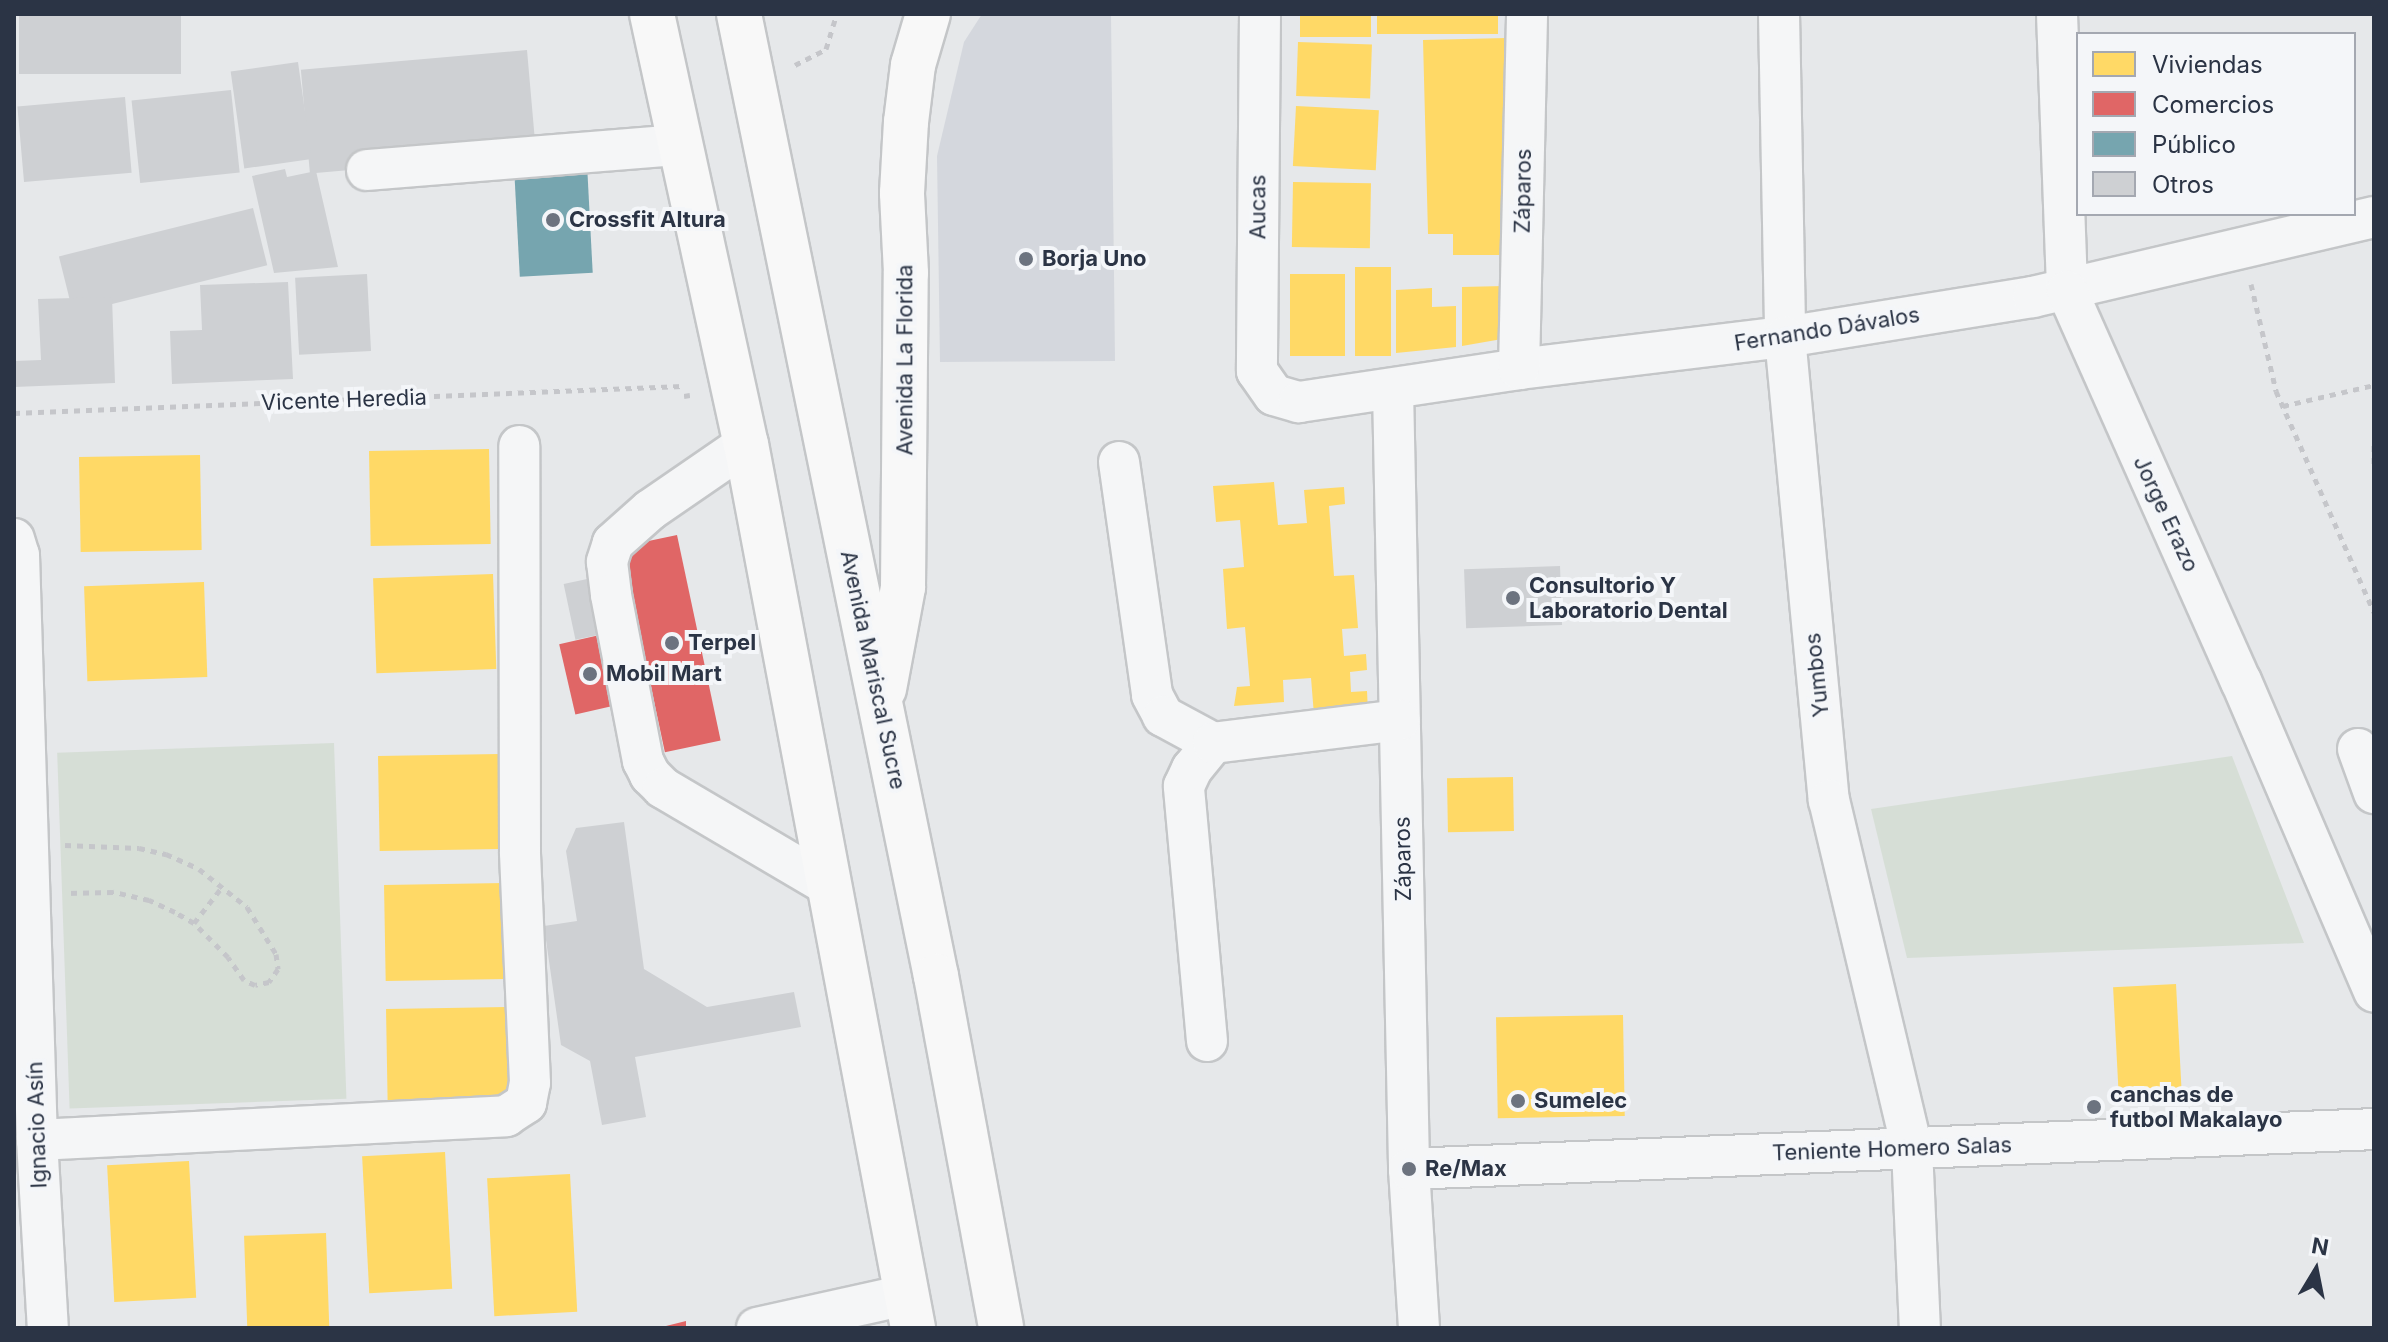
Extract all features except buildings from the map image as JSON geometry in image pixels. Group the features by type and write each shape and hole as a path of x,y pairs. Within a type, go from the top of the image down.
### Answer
{"main road":[{"path":"652,14 746,444 910,1312"},
{"name":"Avenida Mariscal Sucre","path":"739,14 936,976 1001,1328"},
{"name":"Avenida La Florida","path":"881,707 903,587 906,273 902,193 906,122 913,65 928,14"}],"street":[{"name":"Aucas","path":"1260,14 1257,371 1274,395"},
{"name":"Záparos","path":"1519,369 1527,14"},
{"name":"Yumbos","path":"1779,14 1785,337 1829,800 1912,1148 1920,1328"},
{"name":"Jorge Erazo","path":"2057,14 2067,291 2241,681 2374,992"},
{"path":"367,170 681,145"},
{"name":"Fernando Dávalos","path":"1274,395 1299,402 1519,369 1785,337 2067,291 2374,217"},
{"name":"Záparos","path":"1393,389 1409,1169 1419,1328"},
{"path":"746,444 650,510 613,543 607,562 614,610 643,761 650,775 663,788 828,885"},
{"path":"37,1140 506,1116 526,1103 530,1083 520,852 519,446"},
{"path":"1119,462 1152,695 1163,716 1213,743 1400,720"},
{"name":"Ignacio Asín","path":"14,539 19,555 37,1140 48,1328"},
{"path":"1207,1041 1184,786 1213,743"},
{"path":"2358,749 2374,793"},
{"name":"Teniente Homero Salas","path":"1409,1169 2374,1129"},
{"path":"757,1328 910,1312"}],"path":[{"path":"795,65 826,49 837,14"},
{"path":"2251,283 2276,391 2374,612"},
{"path":"2283,406 2374,385"},
{"name":"Vicente Heredia","path":"14,413 678,386"},
{"path":"2374,445 2374,465"},
{"path":"28,846 105,844 139,848 166,854 199,869 247,907 276,954 278,969 269,982 255,985 244,980 228,957 194,923 149,900 113,892 29,894"},
{"path":"194,923 222,887"}],"shaded area":[{"name":"Borja Uno","path":"982,14 1111,14 1115,361 940,362 937,156 964,42"},
{"path":"334,743 346,1099 70,1108 57,753"},
{"path":"2232,756 2304,943 1907,958 1871,809"}],"place":[{"name":"Crossfit Altura","path":"553,220"},
{"name":"Borja Uno","path":"1026,259"},
{"name":"Consultorio Y Laboratorio Dental","path":"1513,598"},
{"name":"Terpel","path":"672,643"},
{"name":"Mobil Mart","path":"590,674"},
{"name":"Sumelec","path":"1518,1101"},
{"name":"canchas de futbol Makalayo","path":"2094,1107"},
{"name":"Re/Max","path":"1409,1169"}]}
